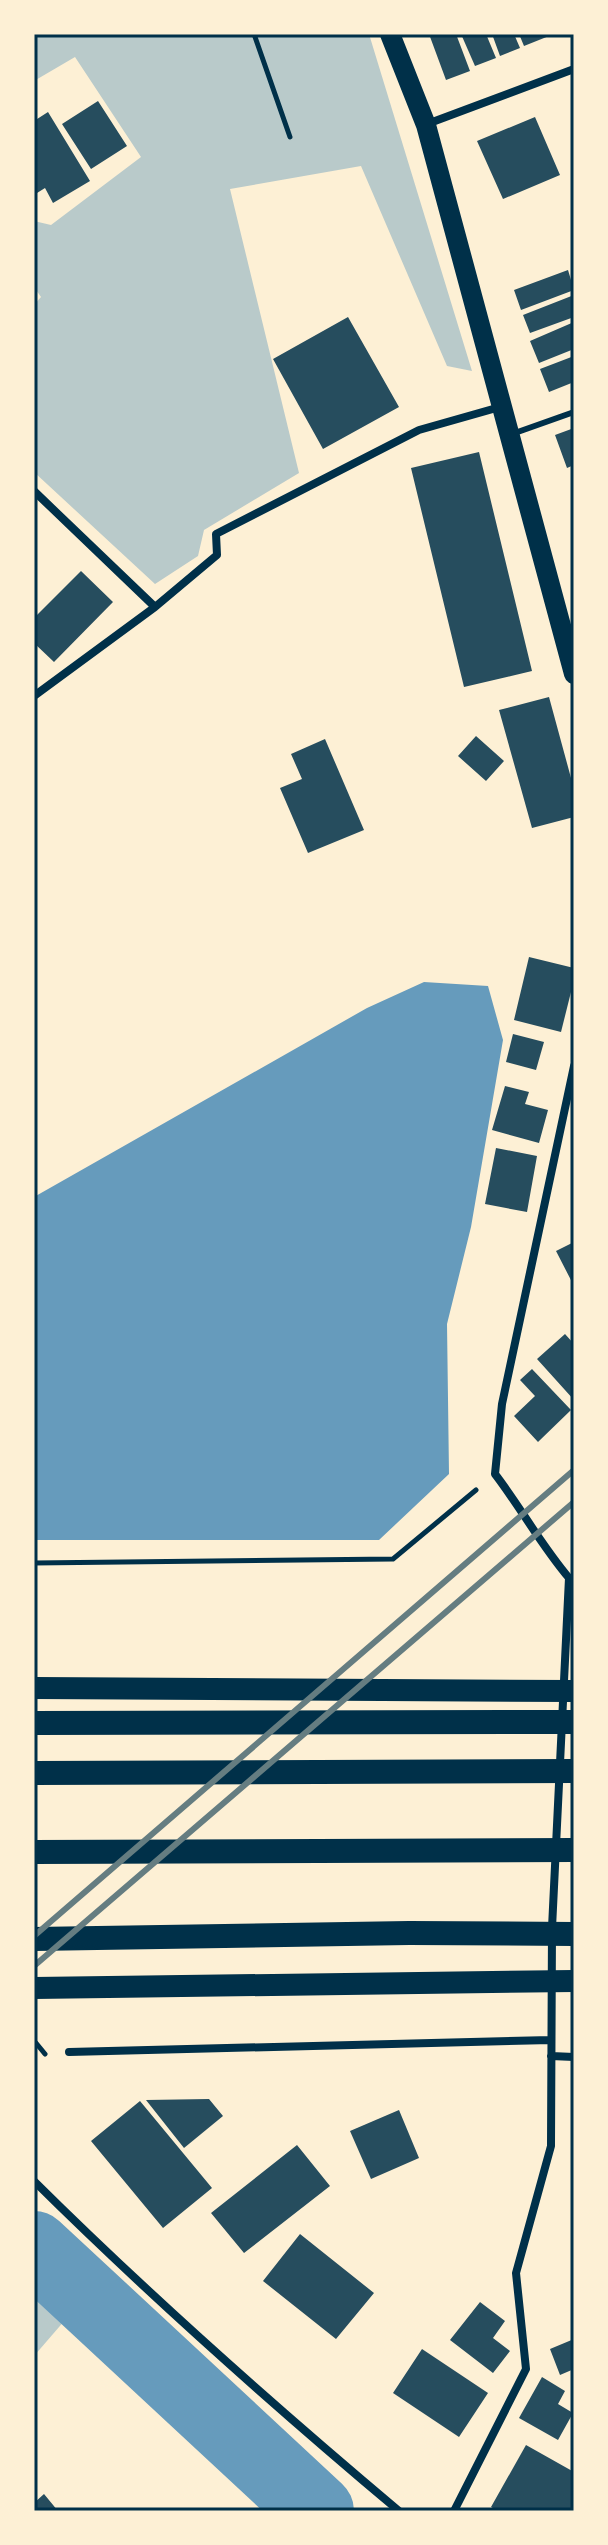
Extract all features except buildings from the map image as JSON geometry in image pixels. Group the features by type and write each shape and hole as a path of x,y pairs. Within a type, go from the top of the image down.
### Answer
{"highway":[{"path":"34,1688 574,1691"},
{"path":"34,1723 574,1722"},
{"path":"34,1773 574,1771"},
{"path":"34,1852 574,1850"},
{"path":"34,1939 567,1930"},
{"path":"34,1988 574,1981"}],"main road":[{"path":"390,34 426,125 574,674"}],"street":[{"path":"426,125 574,69"},
{"path":"34,696 155,607 217,555 216,534 419,430 501,407"},
{"path":"34,491 155,607"},
{"path":"454,2511 526,2369 516,2273 551,2146 551,2040 567,1930 571,1578 545,1549 524,1512 495,1474 502,1404 574,1066"},
{"path":"69,2052 551,2040"},
{"path":"551,2056 574,2057"},
{"path":"34,2181 125,2272 284,2414 399,2511"}],"lane":[{"path":"509,435 574,412"}],"path":[{"path":"254,34 290,137"},
{"path":"34,1563 393,1559 495,1474"}],"shaded area":[{"path":"34,34 369,34 472,371 447,366 361,166 230,189 299,473 204,530 198,556 155,584 34,472 34,305 41,297 34,287 34,221 51,225 141,157 75,57 34,81"},
{"path":"34,2275 72,2312 34,2356"}],"water":[{"path":"424,982 488,986 503,1040 471,1227 447,1324 449,1474 379,1540 34,1540 34,1197 367,1008"}],"waterway":[{"path":"34,2248 317,2511"}],"railway":[{"path":"34,1936 574,1470"},
{"path":"34,1966 574,1502"}]}
